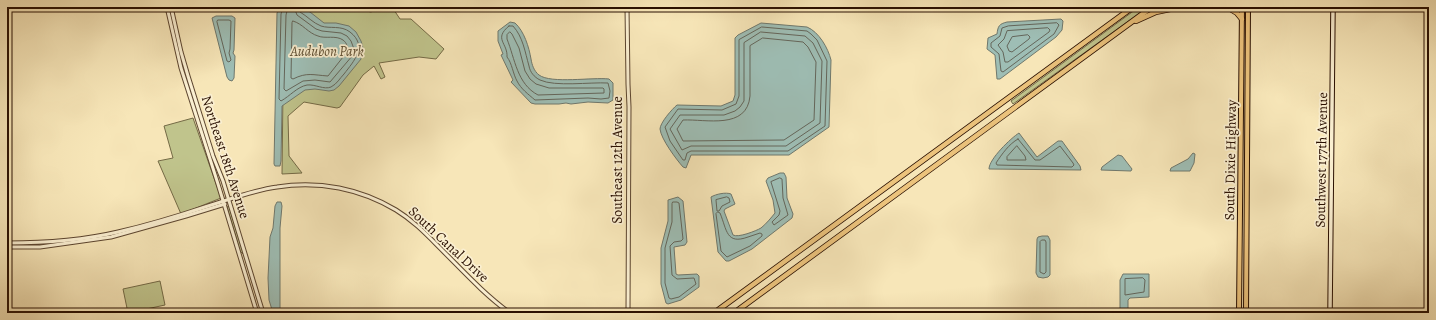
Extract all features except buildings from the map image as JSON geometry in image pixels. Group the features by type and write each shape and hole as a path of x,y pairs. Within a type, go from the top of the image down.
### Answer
{"highway":[{"path":"714,313 1133,7"},
{"path":"734,313 1152,7"},
{"name":"South Dixie Highway","path":"1246,313 1248,7"},
{"path":"1129,24 1152,14 1171,9 1242,8"},
{"name":"South Dixie Highway","path":"1239,313 1242,8"},
{"path":"1226,9 1236,12 1242,18"}],"main road":[{"name":"Southwest 177th Avenue","path":"1330,313 1333,8"}],"street":[{"name":"Northeast 18th Avenue","path":"167,7 181,68 257,313"},
{"name":"Northeast 18th Avenue","path":"172,7 178,39 188,76 213,156 223,181 263,313"},
{"name":"Southeast 12th Avenue","path":"627,7 629,107 628,313"},
{"path":"1242,8 1429,9"},
{"name":"South Canal Drive","path":"7,247 40,247 106,238 132,232 270,188 300,185 329,186 364,194 396,210 413,222 480,288 510,313"},
{"name":"South Canal Drive","path":"7,243 51,242 110,234 224,203"},
{"path":"239,253 246,256"},
{"path":"251,291 254,284"}],"green space":[{"name":"Audubon Park","path":"284,7 358,7 362,10 371,12 381,7 392,7 400,19 411,19 444,49 436,59 419,57 379,63 385,77 381,79 374,66 363,75 340,107 337,108 304,102 288,116 289,156 302,173 282,174"},
{"path":"1139,7 1148,7 1013,104 1011,101"},
{"path":"193,118 221,198 181,214 158,161 173,158 164,126"},
{"path":"229,206 244,254 240,251 227,207"},
{"path":"160,281 165,305 128,313 123,289"}],"water":[{"path":"281,8 303,9 310,12 324,23 336,23 349,26 356,32 363,48 361,59 334,90 305,90 282,106 281,161 280,166 275,166 277,13"},
{"path":"216,16 232,16 235,18 233,53 235,56 234,78 232,81 227,77 212,18"},
{"path":"1061,19 1063,21 1062,30 1056,37 1000,79 997,79 995,55 987,49 988,38 997,34 998,27 1007,22"},
{"path":"510,22 515,23 518,26 526,40 533,66 539,75 545,78 562,80 609,79 613,83 613,100 608,103 531,103 511,82 513,80 501,55 503,54 498,41 498,31"},
{"path":"761,23 807,27 819,36 828,50 831,60 829,127 789,155 691,155 686,168 683,167 663,138 660,129 662,123 677,105 721,106 733,101 735,95 735,38"},
{"path":"1019,133 1037,157 1058,141 1062,141 1080,166 1081,170 989,169 996,155"},
{"path":"1193,153 1195,154 1194,163 1190,171 1170,171 1171,168 1188,159"},
{"path":"1118,155 1122,156 1132,169 1131,171 1101,170 1102,167"},
{"path":"784,173 786,177 787,198 793,214 792,218 752,249 729,261 726,261 718,252 711,197 726,193 731,194 735,204 724,211 733,235 743,235 761,228 775,213 773,200 766,181 768,178"},
{"path":"678,197 683,201 687,242 685,245 674,247 676,274 697,274 699,276 699,287 681,300 668,304 666,303 661,284 661,248 668,221 668,200"},
{"path":"277,202 281,202 282,206 280,228 280,313 273,313 269,300 268,278 270,237"},
{"path":"1048,236 1050,240 1050,275 1043,278 1038,277 1036,273 1037,239 1038,237"},
{"path":"1123,274 1149,274 1149,297 1130,298 1128,300 1128,313 1120,313 1120,280"}]}
